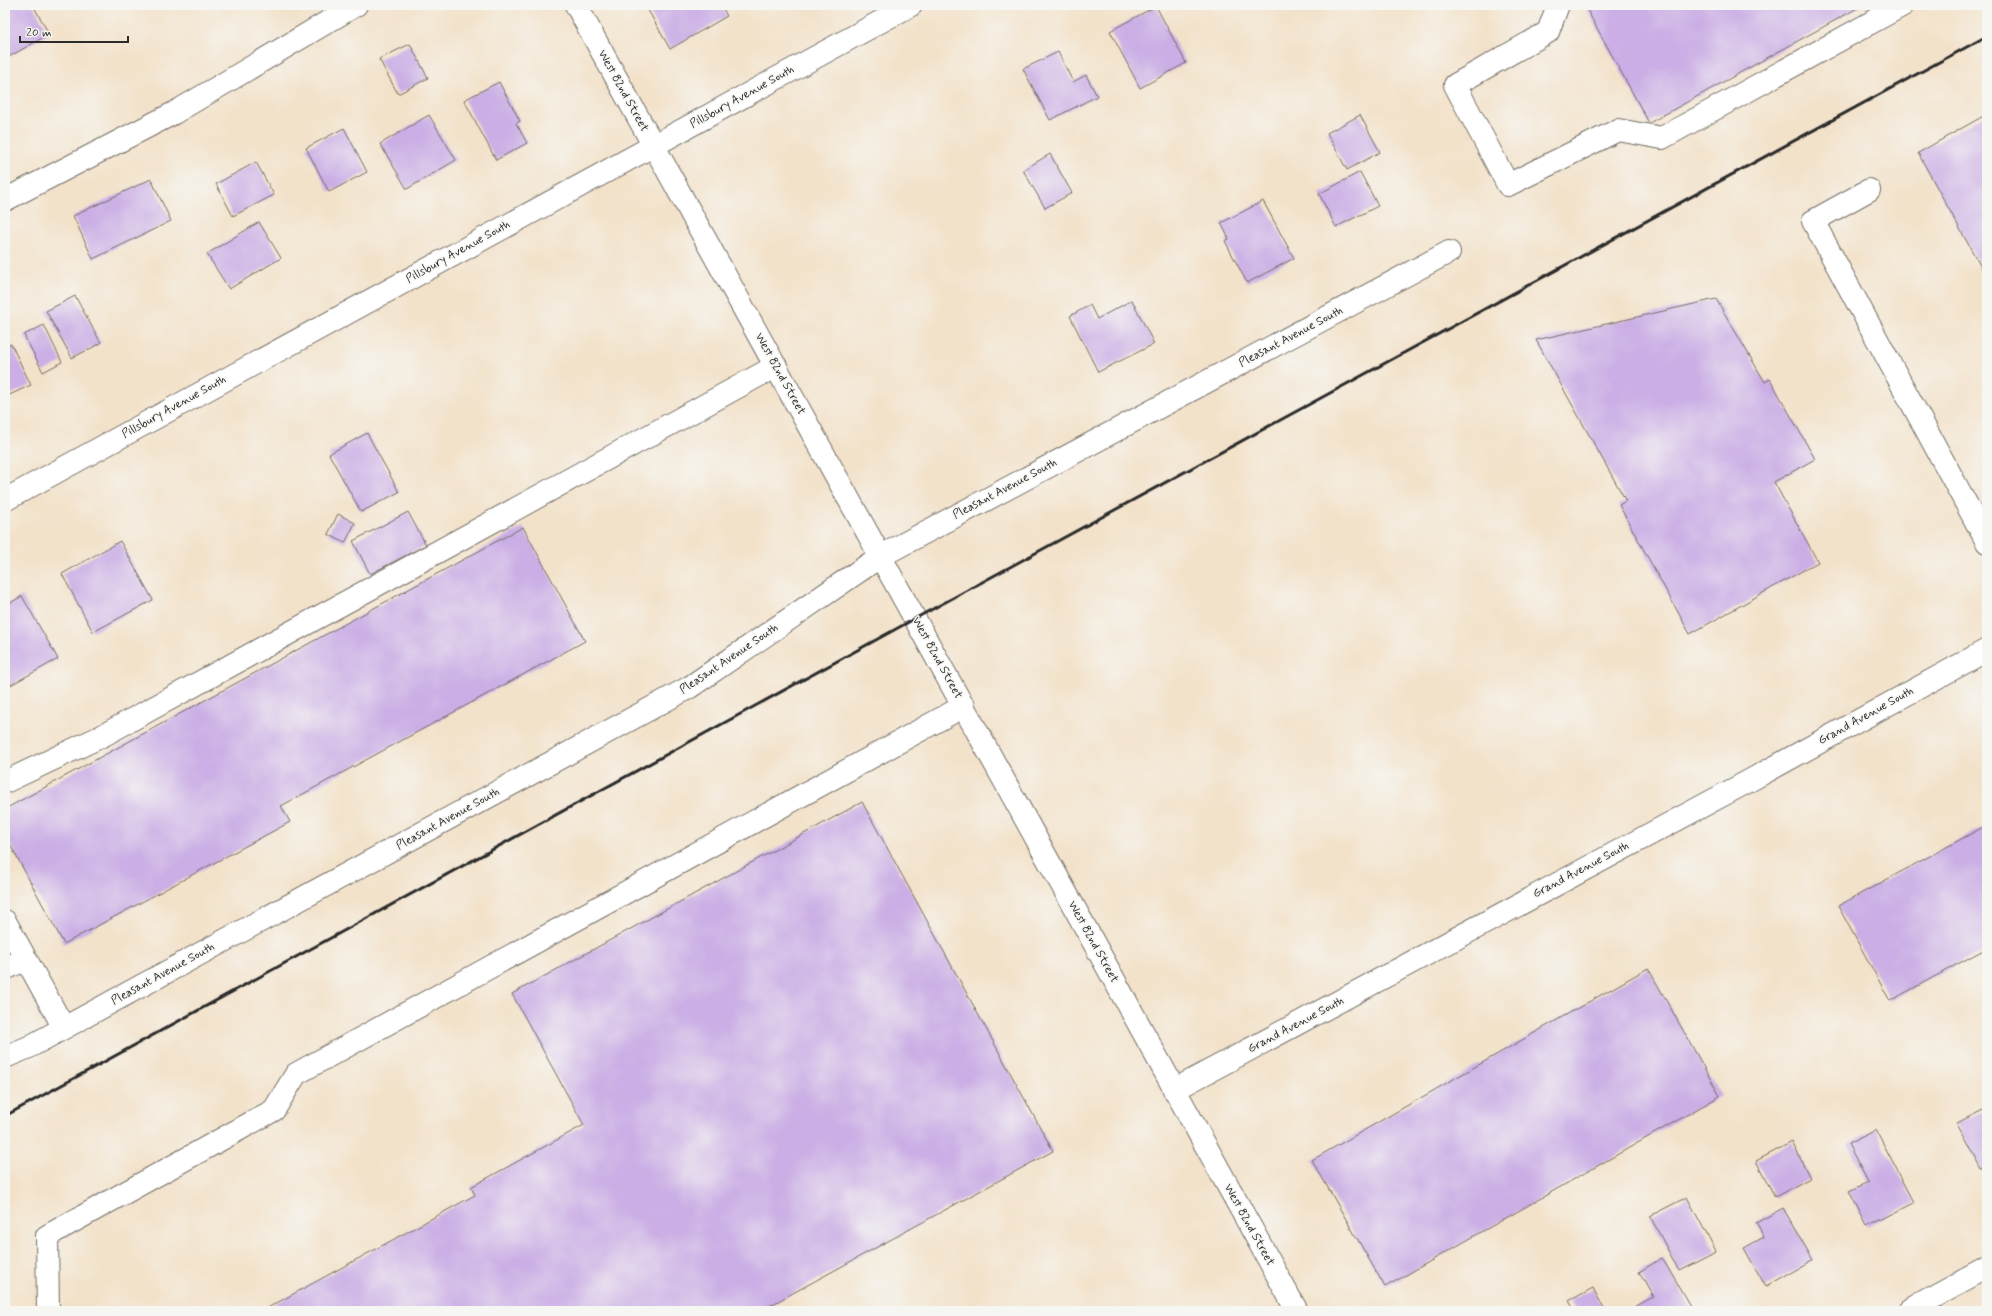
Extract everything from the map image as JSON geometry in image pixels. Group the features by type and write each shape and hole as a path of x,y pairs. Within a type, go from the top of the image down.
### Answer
{"street":[{"path":"5,200 55,172 174,113 356,5"},
{"name":"West 82nd Street","path":"576,5 1297,1311"},
{"name":"Pillsbury Avenue South","path":"5,500 911,5"},
{"path":"1558,5 1548,32 1455,84 1508,185 1618,130 1662,138 1903,5"},
{"path":"1869,190 1813,221 1987,542"},
{"name":"Pleasant Avenue South","path":"5,1057 29,1048 690,686 881,556 1449,252"},
{"path":"5,782 102,736 776,366"},
{"name":"Grand Avenue South","path":"1174,1090 1987,650"},
{"path":"48,1311 47,1236 274,1110 296,1074 964,706"},
{"path":"5,921 64,1028"},
{"path":"5,969 26,959"},
{"path":"1909,1311 1987,1269"}],"building":[{"path":"14,5 33,5 49,34 5,59 5,10"},
{"path":"656,5 721,5 727,16 670,49 648,10"},
{"path":"1591,5 1863,5 1649,123 1586,8"},
{"path":"1156,6 1186,63 1140,88 1110,31"},
{"path":"410,44 428,78 398,94 379,59"},
{"path":"1058,52 1073,82 1086,75 1097,96 1050,120 1023,69"},
{"path":"499,82 520,121 516,123 527,143 496,160 464,100"},
{"path":"1987,114 1987,278 1918,153"},
{"path":"429,115 456,160 407,189 380,144"},
{"path":"1360,115 1380,152 1347,170 1327,133"},
{"path":"344,128 367,172 329,192 306,148"},
{"path":"1050,154 1072,193 1045,208 1023,170"},
{"path":"256,162 274,195 233,216 216,184"},
{"path":"1360,172 1378,206 1336,227 1319,194"},
{"path":"151,179 171,221 93,259 73,216"},
{"path":"1263,201 1294,258 1247,283 1225,241 1229,239 1221,223"},
{"path":"259,222 281,258 229,289 207,254"},
{"path":"75,296 101,343 72,358 46,311"},
{"path":"1716,299 1765,382 1770,379 1815,459 1774,482 1818,562 1690,634 1619,505 1626,501 1536,340"},
{"path":"1132,300 1154,344 1098,372 1070,316 1090,305 1097,319"},
{"path":"44,325 62,362 43,372 24,335"},
{"path":"11,344 31,385 5,397 5,347"},
{"path":"367,433 399,492 361,512 329,454"},
{"path":"408,512 426,545 370,574 353,541"},
{"path":"338,514 355,523 345,543 328,534"},
{"path":"523,527 585,641 281,806 290,822 64,944 5,835 5,809"},
{"path":"120,541 153,600 93,632 62,574"},
{"path":"22,596 58,659 5,688 5,606"},
{"path":"862,802 1053,1151 760,1311 262,1311 475,1195 471,1187 584,1125 512,994"},
{"path":"1987,825 1987,948 1890,1001 1838,906"},
{"path":"1648,968 1720,1096 1385,1287 1312,1160"},
{"path":"1987,1108 1987,1168 1982,1170 1957,1123"},
{"path":"1876,1130 1914,1202 1867,1226 1849,1191 1868,1182 1848,1144"},
{"path":"1792,1142 1810,1178 1775,1197 1756,1161"},
{"path":"1687,1197 1716,1252 1679,1271 1650,1216"},
{"path":"1783,1208 1813,1260 1766,1287 1744,1248 1764,1237 1756,1223"},
{"path":"1662,1258 1693,1311 1632,1311 1631,1309 1653,1297 1639,1272"},
{"path":"1593,1288 1605,1311 1575,1311 1569,1301"}],"railway":[{"path":"5,1116 916,618 1987,36"}]}
